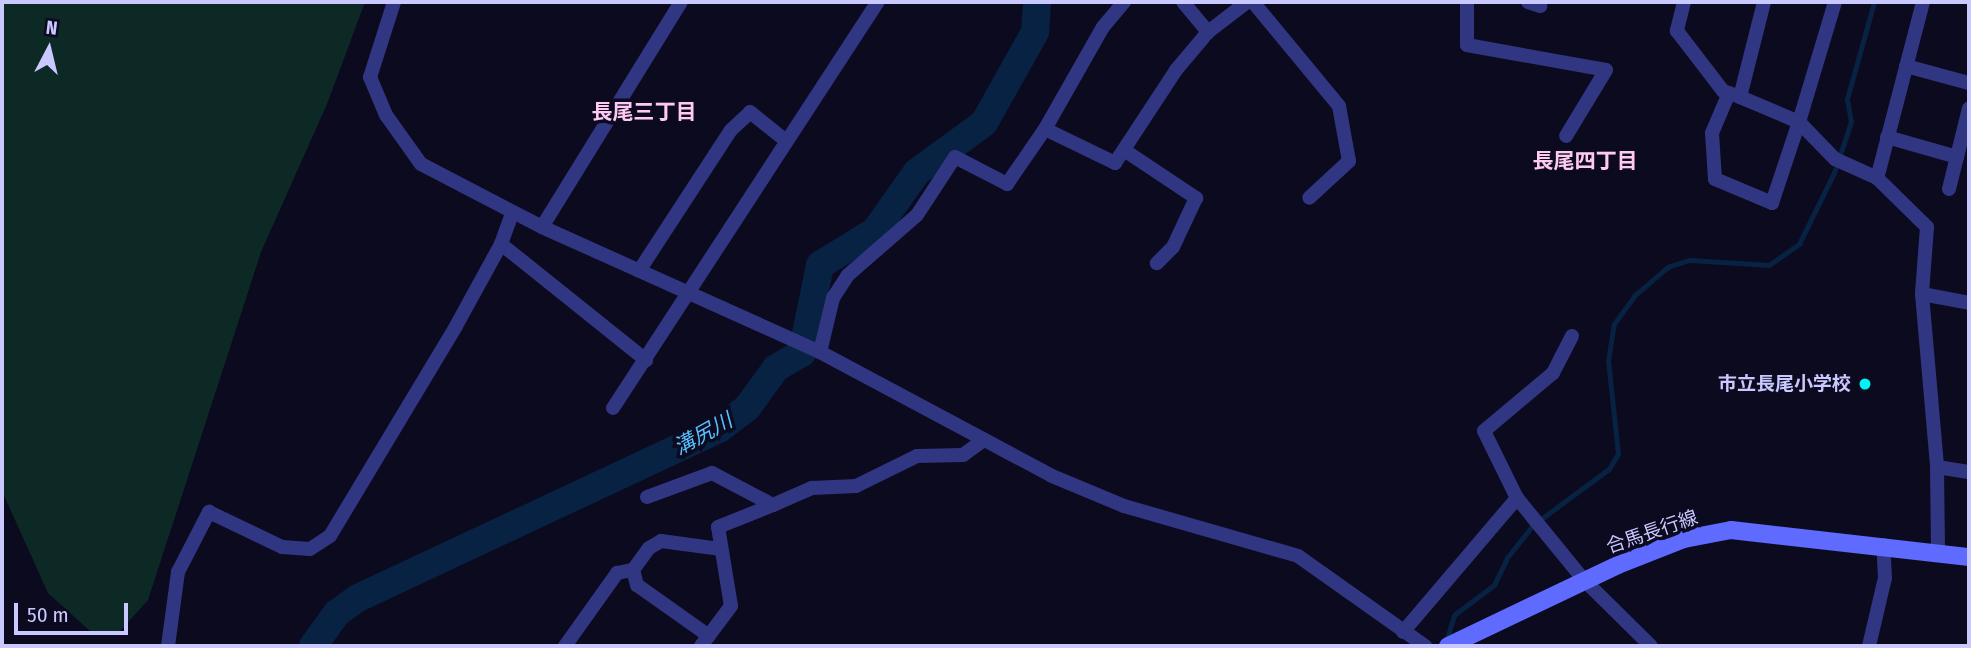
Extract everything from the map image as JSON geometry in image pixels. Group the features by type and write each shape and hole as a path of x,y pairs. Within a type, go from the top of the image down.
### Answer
{"main road":[{"name":"合馬長行線","path":"1448,646 1583,579 1684,539 1731,530 1883,545 1969,557"}],"street":[{"path":"394,2 370,77 386,115 421,164 542,227 820,352 1052,476 1124,506 1298,556 1425,646"},
{"path":"542,227 681,2"},
{"path":"613,408 785,140 878,2"},
{"path":"820,352 833,299 848,275 917,215 955,157 1007,184 1045,129 1103,27 1124,2"},
{"path":"1183,2 1208,32"},
{"path":"1045,129 1115,163 1208,32 1247,2"},
{"path":"1253,2 1339,106 1349,162 1309,198"},
{"path":"1467,2 1467,45 1606,70 1566,136"},
{"path":"1684,2 1677,31 1735,95 1799,122 1835,159 1877,178 1927,227 1922,294 1937,467 1938,553"},
{"path":"1765,2 1735,95 1712,133 1714,179 1772,203 1835,2"},
{"path":"1877,178 1923,2"},
{"path":"1906,66 1969,83"},
{"path":"1949,189 1969,108"},
{"path":"639,271 731,130 750,113 785,140"},
{"path":"1887,137 1957,157"},
{"path":"1124,150 1196,198 1172,247 1157,263"},
{"path":"168,646 178,572 209,512 282,547 310,549 330,536 501,244 512,212"},
{"path":"501,244 646,360"},
{"path":"1922,294 1969,303"},
{"path":"1572,336 1553,373 1484,431 1517,498 1583,579 1651,646"},
{"path":"633,570 637,585 705,641 731,606 718,527 812,488 856,486 917,456 963,455 984,440"},
{"path":"1937,467 1969,471"},
{"path":"647,497 712,472 773,505"},
{"path":"1402,632 1517,498"},
{"path":"565,646 617,573 633,570 649,548 661,541 721,549"},
{"path":"1869,646 1885,578 1883,545"}],"green space":[{"path":"2,2 365,2 327,104 261,252 148,600 120,631 90,631 48,593 2,491"}],"waterway":[{"name":"溝尻川","path":"313,646 337,613 358,598 719,429 747,408 776,368 802,353 820,265 875,231 917,172 984,123 1035,32 1037,2"},
{"path":"1446,642 1454,615 1494,585 1507,558 1533,525 1609,469 1618,454 1608,361 1614,324 1634,296 1668,267 1690,260 1769,265 1799,244 1834,173 1851,122 1847,99 1874,2"}],"place":[{"name":"市立長尾小学校","path":"1865,384"}],"district":[{"name":"長尾三丁目","path":"644,112"},
{"name":"長尾四丁目","path":"1585,161"}]}
